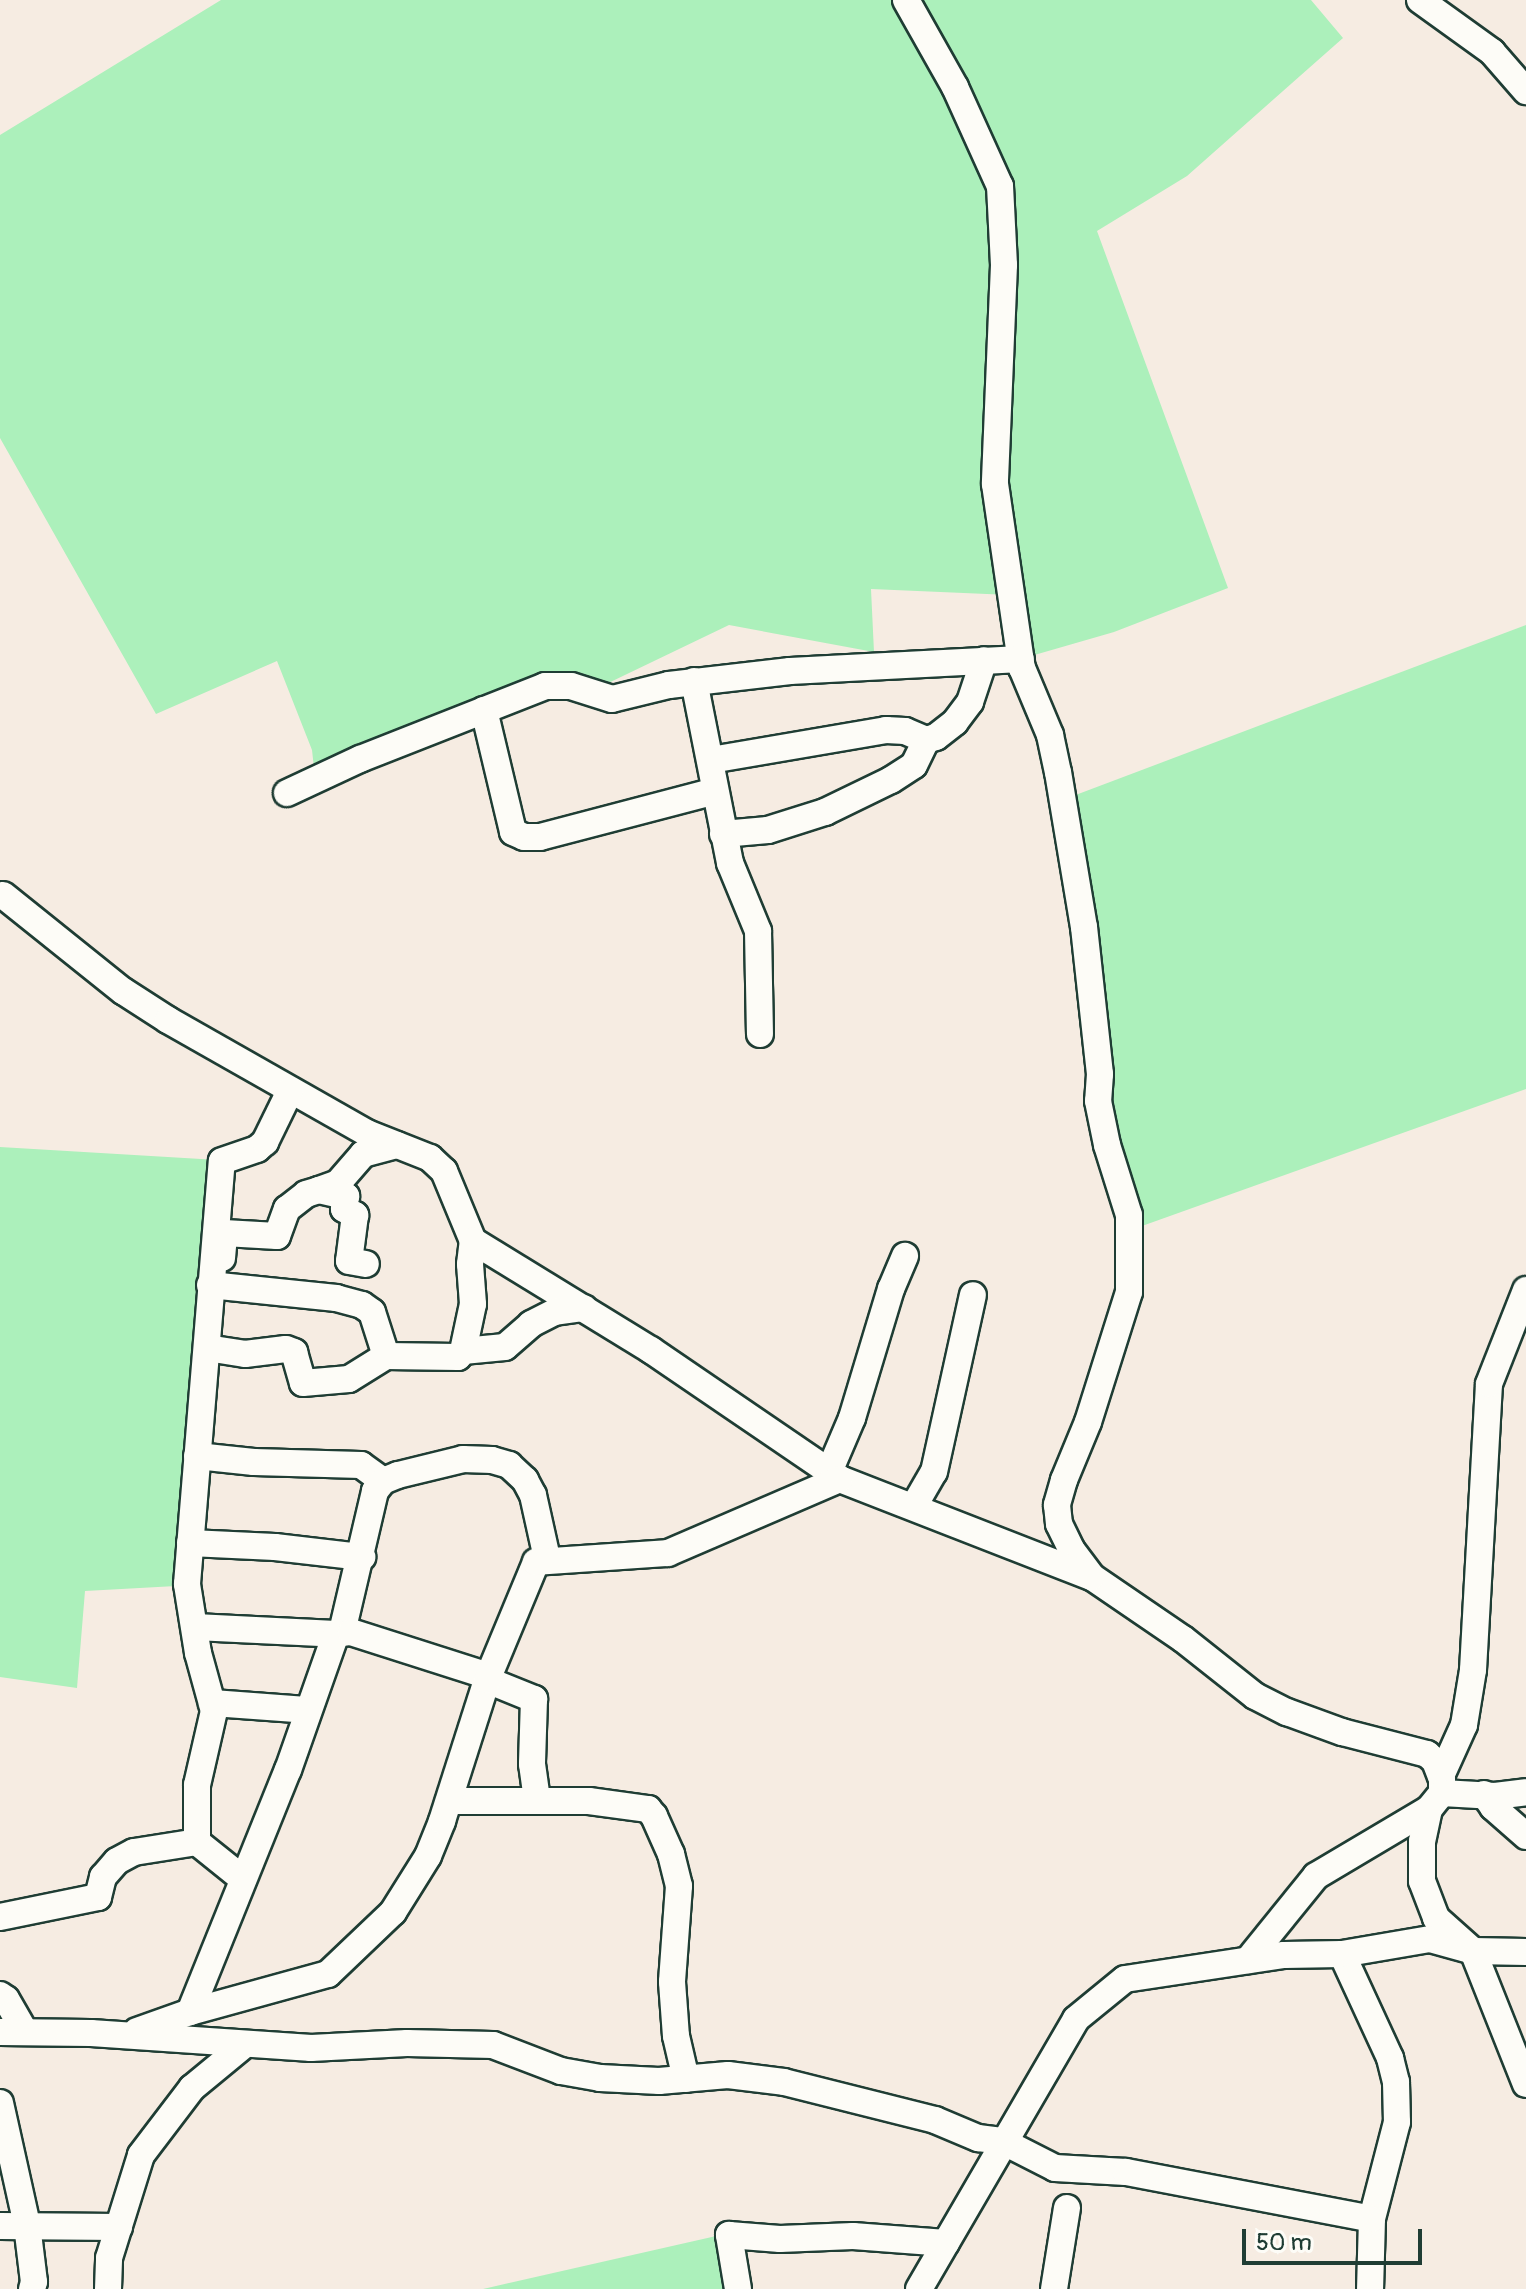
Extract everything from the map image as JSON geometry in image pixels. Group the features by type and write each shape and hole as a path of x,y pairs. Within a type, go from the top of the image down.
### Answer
{"street":[{"path":"906,0 955,87 1000,186 1004,265 995,484 1021,659 1050,735 1058,772 1084,927 1100,1074 1098,1101 1107,1145 1129,1215 1132,1244 1129,1292 1110,1357 1057,1505 1059,1524 1071,1549 1092,1577"},
{"path":"1420,0 1492,52 1526,91"},
{"path":"287,793 360,759 545,686 571,686 612,699 694,681 790,671 1021,659"},
{"path":"723,834 768,830 825,812 891,780 914,765 926,740 945,732 970,702 984,660"},
{"path":"694,681 723,834 738,886 758,931 760,1034"},
{"path":"484,710 513,832 524,837 540,837 715,791"},
{"path":"711,760 886,730 905,731 926,740"},
{"path":"3,895 123,991 290,1091 367,1133 430,1158 444,1171 473,1241 470,1264 473,1304 463,1351 458,1357 386,1356 349,1379 303,1383 294,1352 286,1349 245,1354 207,1348"},
{"path":"197,1842 197,1785 214,1711 187,1584 222,1161 257,1149 265,1142 290,1091"},
{"path":"210,1285 220,1276 224,1233 277,1236 287,1209 306,1194 338,1183 363,1154 397,1145"},
{"path":"319,1190 346,1196 344,1209 355,1215 349,1261 366,1264"},
{"path":"473,1241 584,1308 834,1476 1092,1577 1183,1639 1255,1696 1287,1712 1342,1732 1416,1749 1435,1761 1437,1793"},
{"path":"123,2036 190,2012 328,1974 393,1912 428,1856 488,1678 536,1562 547,1558 668,1553 834,1476 891,1289 905,1256"},
{"path":"210,1285 336,1298 362,1305 372,1312 386,1356"},
{"path":"1526,1290 1489,1384 1473,1670 1464,1725 1422,1841 1422,1881 1436,1918 1473,1951 1526,2084"},
{"path":"914,1506 934,1472 973,1295"},
{"path":"463,1351 505,1347 531,1324 555,1312 584,1308"},
{"path":"197,1456 254,1462 361,1465 383,1481"},
{"path":"190,2012 288,1770 307,1710 339,1633 362,1557 375,1491 383,1481 463,1459 492,1460 509,1465 525,1480 533,1495 547,1558"},
{"path":"190,1543 275,1547 362,1557"},
{"path":"195,1627 339,1633 407,1647 534,1699 532,1764 537,1801"},
{"path":"212,1703 307,1710"},
{"path":"1248,1960 1316,1876 1437,1793 1526,1792"},
{"path":"1484,1794 1493,1807 1526,1836"},
{"path":"449,1801 589,1801 648,1809 654,1816 671,1854 679,1886 672,1982 676,2036 686,2079"},
{"path":"0,1917 98,1897 103,1877 117,1861 134,1852 197,1842 243,1879"},
{"path":"919,2289 1002,2141 1076,2019 1125,1979 1248,1960 1342,1954 1430,1939 1473,1951 1526,1952"},
{"path":"1342,1954 1390,2058 1396,2082 1397,2122 1372,2219 1370,2289"},
{"path":"0,1995 6,1999 12,2030 243,2046 493,2045 561,2071 600,2078 686,2079 728,2075 784,2082 935,2120 978,2138 1002,2141 1055,2168 1126,2172 1372,2219"},
{"path":"108,2289 106,2270 141,2155 192,2088 243,2046"},
{"path":"0,2103 27,2225 34,2282 32,2289"},
{"path":"1054,2289 1067,2208"},
{"path":"0,2226 119,2227"},
{"path":"738,2289 729,2235 780,2239 853,2236 946,2243"}],"green space":[{"path":"221,0 1311,0 1343,38 1187,176 1097,231 1228,588 1114,632 1024,658 1010,595 871,589 874,652 729,625 600,687 542,693 314,768 312,750 277,661 156,714 0,438 0,135"},
{"path":"1526,625 1526,1089 1142,1226 1110,1147 1065,799"},
{"path":"0,1147 218,1160 176,1586 85,1591 77,1688 0,1677"},
{"path":"725,2234 731,2289 483,2289"}]}
